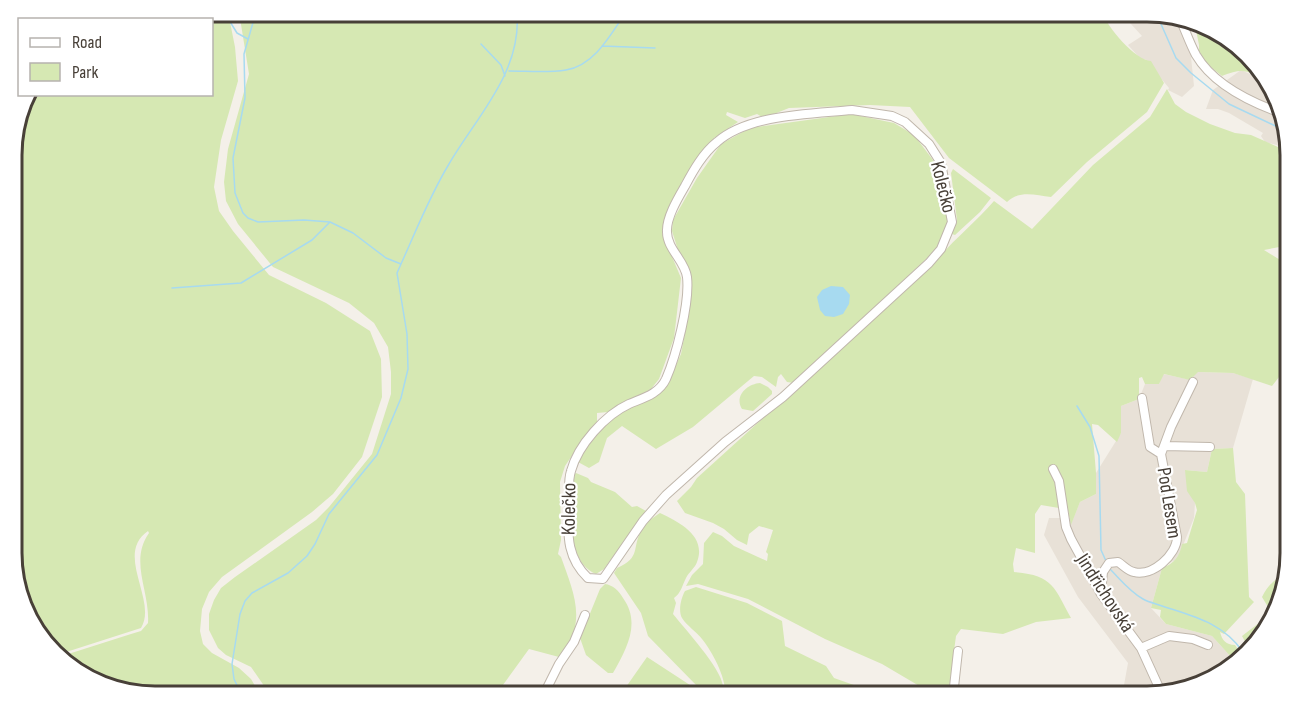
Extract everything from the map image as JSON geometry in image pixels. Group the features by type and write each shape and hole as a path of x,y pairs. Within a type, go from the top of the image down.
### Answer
{"street":[{"path":"1184,28 1196,55 1212,74 1250,101 1271,109"},
{"name":"Kolečko","path":"852,110 892,116 904,122 921,136 941,163 952,222 941,249 929,263 783,397 707,457 657,504 603,579 588,578 573,558 567,540 570,471 586,442 600,424 627,405 657,391 665,382 676,351 687,276 670,246 667,225 683,188 694,170 717,141 741,128 764,120 852,110"},
{"name":"Pod Lesem","path":"1101,594 1103,572 1109,563 1118,562 1130,571 1139,573 1167,560 1176,548 1177,537 1162,450 1193,382"},
{"name":"Pod Lesem","path":"1142,398 1150,447 1162,450 1210,447"},
{"name":"Jindřichovská","path":"1053,469 1059,481 1066,527 1071,539 1101,594 1141,648 1158,685"},
{"path":"549,686 574,642 585,615"},
{"name":"Jindřichovská","path":"1141,648 1169,636 1193,639 1208,645"},
{"path":"954,685 958,651"}],"shaded area":[{"path":"1129,22 1164,24 1192,31 1184,32 1193,56 1191,57 1194,86 1182,97 1168,90 1169,88 1145,59 1140,62 1138,56 1128,45 1142,36"},
{"path":"1241,70 1253,75 1269,104 1277,129 1279,147 1265,142 1261,136 1263,133 1229,113 1218,109 1206,109 1213,90"},
{"path":"1197,372 1233,373 1253,379 1233,448 1212,449 1207,472 1186,470 1195,503 1194,518 1180,553 1175,560 1162,568 1151,608 1166,624 1212,636 1230,656 1213,668 1181,681 1156,685 1124,685 1128,663 1078,597 1044,535 1049,518 1070,518 1071,524 1080,502 1096,494 1096,473 1121,433 1121,406 1139,399 1145,384 1159,384 1163,374 1187,379"}],"green space":[{"path":"213,22 230,22 238,81 221,140 214,187 219,211 269,275 326,303 370,331 381,359 382,397 362,457 333,494 312,512 222,577 209,592 202,609 200,631 203,644 212,653 239,668 255,686 138,684 104,675 69,654 141,631 148,623 140,565 143,544 148,531 139,541 135,552 135,565 145,617 141,628 67,652 50,634 36,612 25,579 22,553 22,155 25,129 36,96 213,96"},
{"path":"241,22 1108,22 1122,42 1137,55 1151,61 1164,83 1147,112 1087,162 1051,197 1022,195 1007,202 949,158 910,107 870,105 789,108 764,118 757,114 745,118 727,112 726,115 738,122 714,138 696,163 664,222 662,233 681,278 674,338 659,379 651,389 608,412 597,413 597,423 565,466 560,482 561,540 558,554 574,597 576,617 572,637 559,657 529,649 502,686 264,686 251,667 226,655 218,648 209,630 209,614 214,600 221,588 235,577 316,520 372,454 391,394 391,372 388,347 374,323 349,303 273,267 238,224 226,201 224,182 228,149 249,74"},
{"path":"1196,32 1228,50 1252,74 1241,71 1222,76 1207,64 1199,51"},
{"path":"1167,89 1175,104 1186,112 1210,124 1235,133 1251,135 1279,148 1279,247 1264,250 1279,259 1279,377 1272,386 1233,373 1198,372 1190,380 1164,374 1159,384 1145,384 1142,377 1139,378 1139,399 1121,406 1121,433 1117,442 1098,425 1092,424 1096,494 1080,502 1071,525 1061,477 1056,481 1059,508 1041,505 1035,514 1035,553 1016,548 1013,564 1014,572 1037,576 1051,584 1071,618 1036,622 1003,634 961,629 956,636 949,685 918,685 882,664 825,639 748,599 698,584 686,586 692,575 703,564 704,543 713,532 734,546 767,561 766,552 773,530 759,526 749,534 747,545 713,523 685,513 677,501 697,478 935,262 994,201 1032,229 1093,165 1150,117"},
{"path":"851,114 894,123 914,135 936,164 948,219 941,245 794,383 787,382 781,374 776,387 762,377 754,376 693,427 656,449 622,426 607,438 599,462 589,468 578,462 586,448 608,422 621,411 659,394 667,385 681,354 688,317 690,275 672,231 673,220 697,178 721,144 750,128"},
{"path":"953,169 991,198 980,212 955,235 952,234 957,220 951,173"},
{"path":"760,383 768,387 772,394 753,411 742,409 740,400 743,392 746,388"},
{"path":"1233,448 1236,482 1245,494 1249,597 1254,602 1224,634 1220,632 1225,642 1235,645 1238,650 1230,656 1212,636 1166,624 1160,617 1161,610 1151,608 1162,568 1173,562 1182,544 1187,543 1197,510 1187,491 1185,470 1207,472 1212,449"},
{"path":"576,473 615,492 632,507 637,506 646,511 604,569 596,574 578,557 574,544 573,475"},
{"path":"660,513 683,526 695,537 699,553 697,562 680,592 674,598 676,603 673,614 716,669 723,685 696,685 648,636 641,613 614,573 633,556 639,536 650,520"},
{"path":"1277,579 1268,607 1262,597"},
{"path":"605,584 620,593 631,617 630,636 613,673 608,673 586,655 580,638 600,589"},
{"path":"696,587 747,603 782,621 785,646 826,666 834,678 855,685 724,685 722,674 711,651 682,618 680,604 685,591"},
{"path":"1260,622 1245,642 1242,636"},
{"path":"647,657 691,685 627,686"}],"water":[{"path":"831,286 843,287 850,295 849,304 843,314 834,317 825,316 820,310 817,297 822,290"}],"waterway":[{"path":"230,22 237,33 248,39"},
{"path":"237,686 232,664 240,614 245,601 252,593 288,573 307,556 329,514 377,455 401,398 408,369 407,334 397,273 401,264 386,258 353,233 330,222 304,220 258,222 243,213 235,193 233,158 245,98 244,54 253,22"},
{"path":"401,264 442,176 505,74 517,34 517,22"},
{"path":"509,71 552,71 576,67 594,55 619,22"},
{"path":"1161,24 1176,58 1191,73 1229,104 1276,126"},
{"path":"481,44 501,65 505,76"},
{"path":"602,46 655,48"},
{"path":"172,288 241,283 312,240 329,223"},
{"path":"1077,406 1090,427 1099,456 1101,550 1106,561"},
{"path":"1109,568 1138,596 1188,614 1218,628 1240,648"}]}
